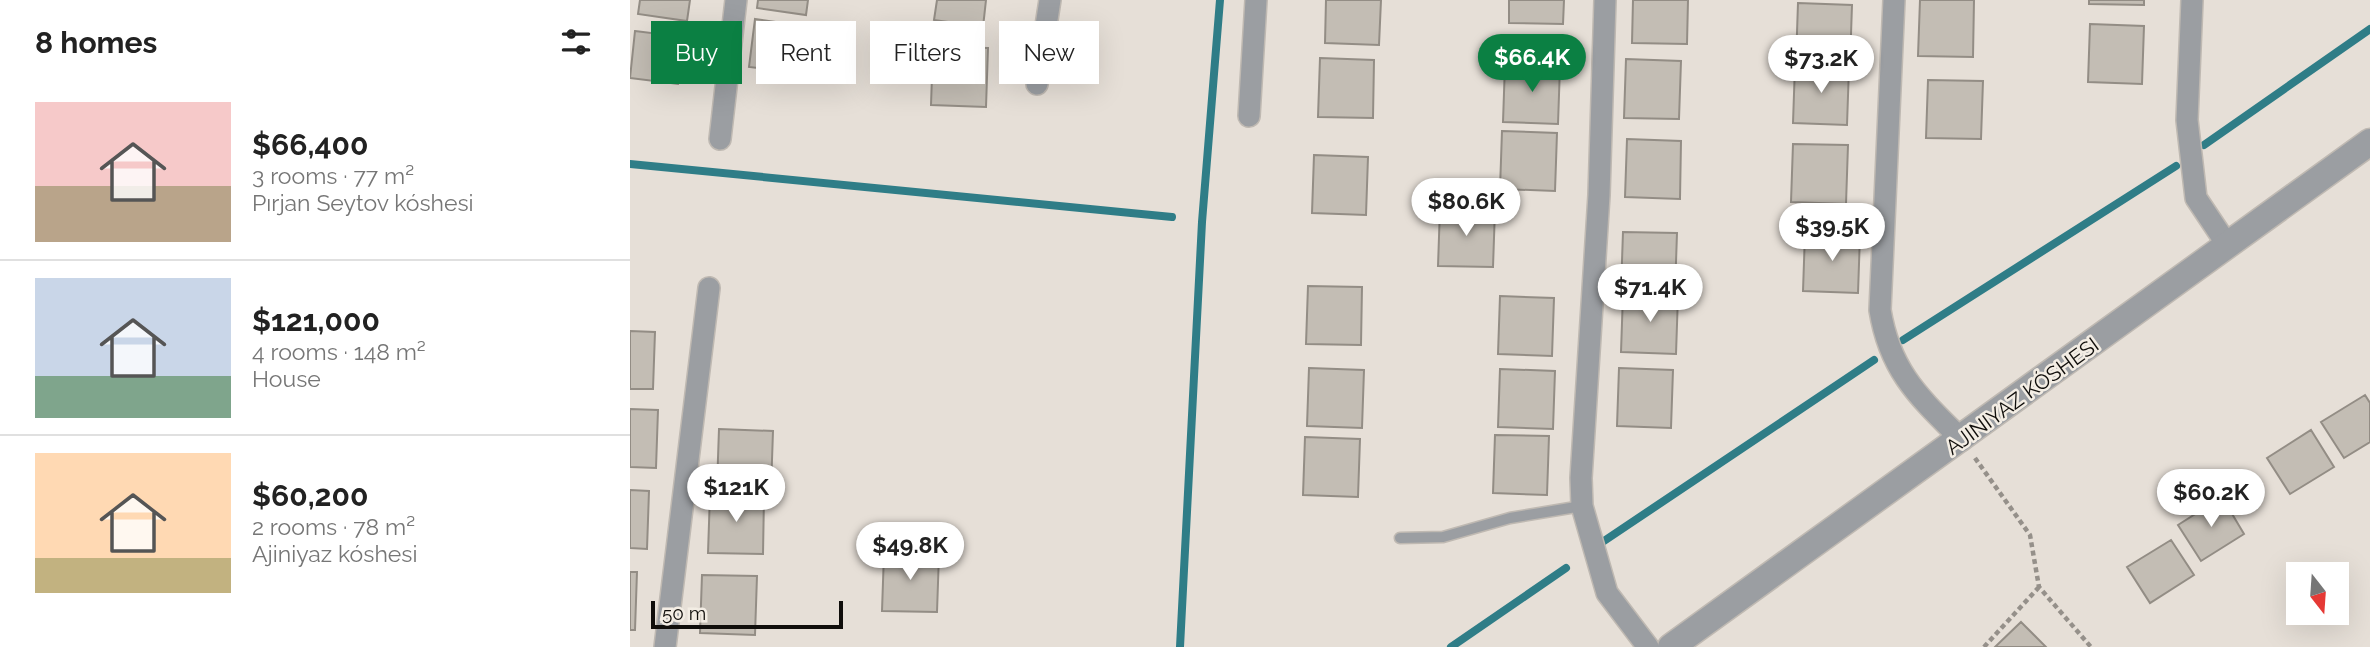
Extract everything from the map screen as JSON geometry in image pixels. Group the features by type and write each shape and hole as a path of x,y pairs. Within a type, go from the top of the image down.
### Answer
{"street":[{"path":"720,139 736,0"},
{"path":"1046,21 1049,0"},
{"path":"1249,116 1255,0"},
{"path":"1605,0 1599,195 1581,478 1582,506 1607,593 1648,647"},
{"path":"1894,0 1882,323 1884,335 1910,388 1962,440"},
{"path":"2192,0 2187,120 2196,198 2228,246"},
{"name":"AJINIYAZ KÓSHESI","path":"1671,647 1962,440 2370,142"},
{"path":"665,647 709,288"}],"lane":[{"path":"1400,538 1444,537 1510,518 1582,506"}],"path":[{"path":"1962,440 2030,535 2039,587 2091,647"},
{"path":"1984,647 2039,587"}],"building":[{"path":"640,0 690,0 687,21 638,14"},
{"path":"758,0 808,0 806,15 757,8"},
{"path":"937,0 986,0 984,21 934,20"},
{"path":"1326,0 1381,0 1379,45 1325,43"},
{"path":"1509,0 1564,0 1563,24 1509,23"},
{"path":"1633,0 1688,0 1687,44 1632,43"},
{"path":"1920,0 1974,0 1973,57 1918,56"},
{"path":"2089,0 2144,0 2144,5 2089,4"},
{"path":"1798,3 1852,5 1850,64 1796,62"},
{"path":"755,19 769,21 756,21 756,68 749,67"},
{"path":"2090,24 2144,26 2142,84 2088,82"},
{"path":"635,31 651,33 651,81 630,78"},
{"path":"985,48 988,48 986,107 931,105 932,84 985,84"},
{"path":"1320,58 1374,60 1373,118 1318,117"},
{"path":"1626,59 1681,61 1679,119 1624,118"},
{"path":"1505,64 1560,66 1558,124 1503,122"},
{"path":"1795,65 1849,67 1847,125 1793,123"},
{"path":"1928,80 1983,81 1981,139 1926,138"},
{"path":"1502,131 1557,133 1555,191 1500,189"},
{"path":"1627,139 1681,141 1680,199 1625,197"},
{"path":"1793,144 1848,145 1846,204 1791,202"},
{"path":"1314,155 1368,157 1366,215 1312,213"},
{"path":"1440,208 1495,209 1493,267 1438,266"},
{"path":"1623,232 1677,233 1675,291 1621,290"},
{"path":"1805,233 1860,235 1858,293 1803,291"},
{"path":"1308,286 1362,287 1361,345 1306,344"},
{"path":"1623,294 1678,295 1676,354 1621,352"},
{"path":"1500,296 1554,298 1552,356 1498,354"},
{"path":"630,331 655,332 653,389 630,389"},
{"path":"1309,368 1364,370 1362,428 1307,426"},
{"path":"1619,368 1673,370 1671,428 1617,426"},
{"path":"1500,369 1555,371 1553,429 1498,427"},
{"path":"2365,395 2370,403 2370,442 2344,458 2321,422"},
{"path":"630,409 658,410 656,468 630,467"},
{"path":"719,429 773,431 771,489 717,487"},
{"path":"2311,430 2334,467 2290,494 2267,458"},
{"path":"1495,435 1549,436 1547,495 1493,493"},
{"path":"1305,437 1360,439 1358,497 1303,495"},
{"path":"630,490 649,491 647,549 630,548"},
{"path":"710,494 764,496 763,554 708,553"},
{"path":"2222,497 2244,534 2201,561 2178,525"},
{"path":"2171,540 2194,575 2150,603 2127,567"},
{"path":"884,553 939,554 937,612 882,611"},
{"path":"630,572 637,572 635,630 630,630"},
{"path":"702,575 757,576 755,635 700,633"},
{"path":"2021,622 2046,647 1995,647"}],"waterway":[{"path":"1180,647 1202,222 1220,0"},
{"path":"2204,145 2370,29"},
{"path":"630,164 1172,217"},
{"path":"1903,340 2176,166"},
{"path":"1598,545 1874,360"},
{"path":"1451,647 1566,568"}]}
